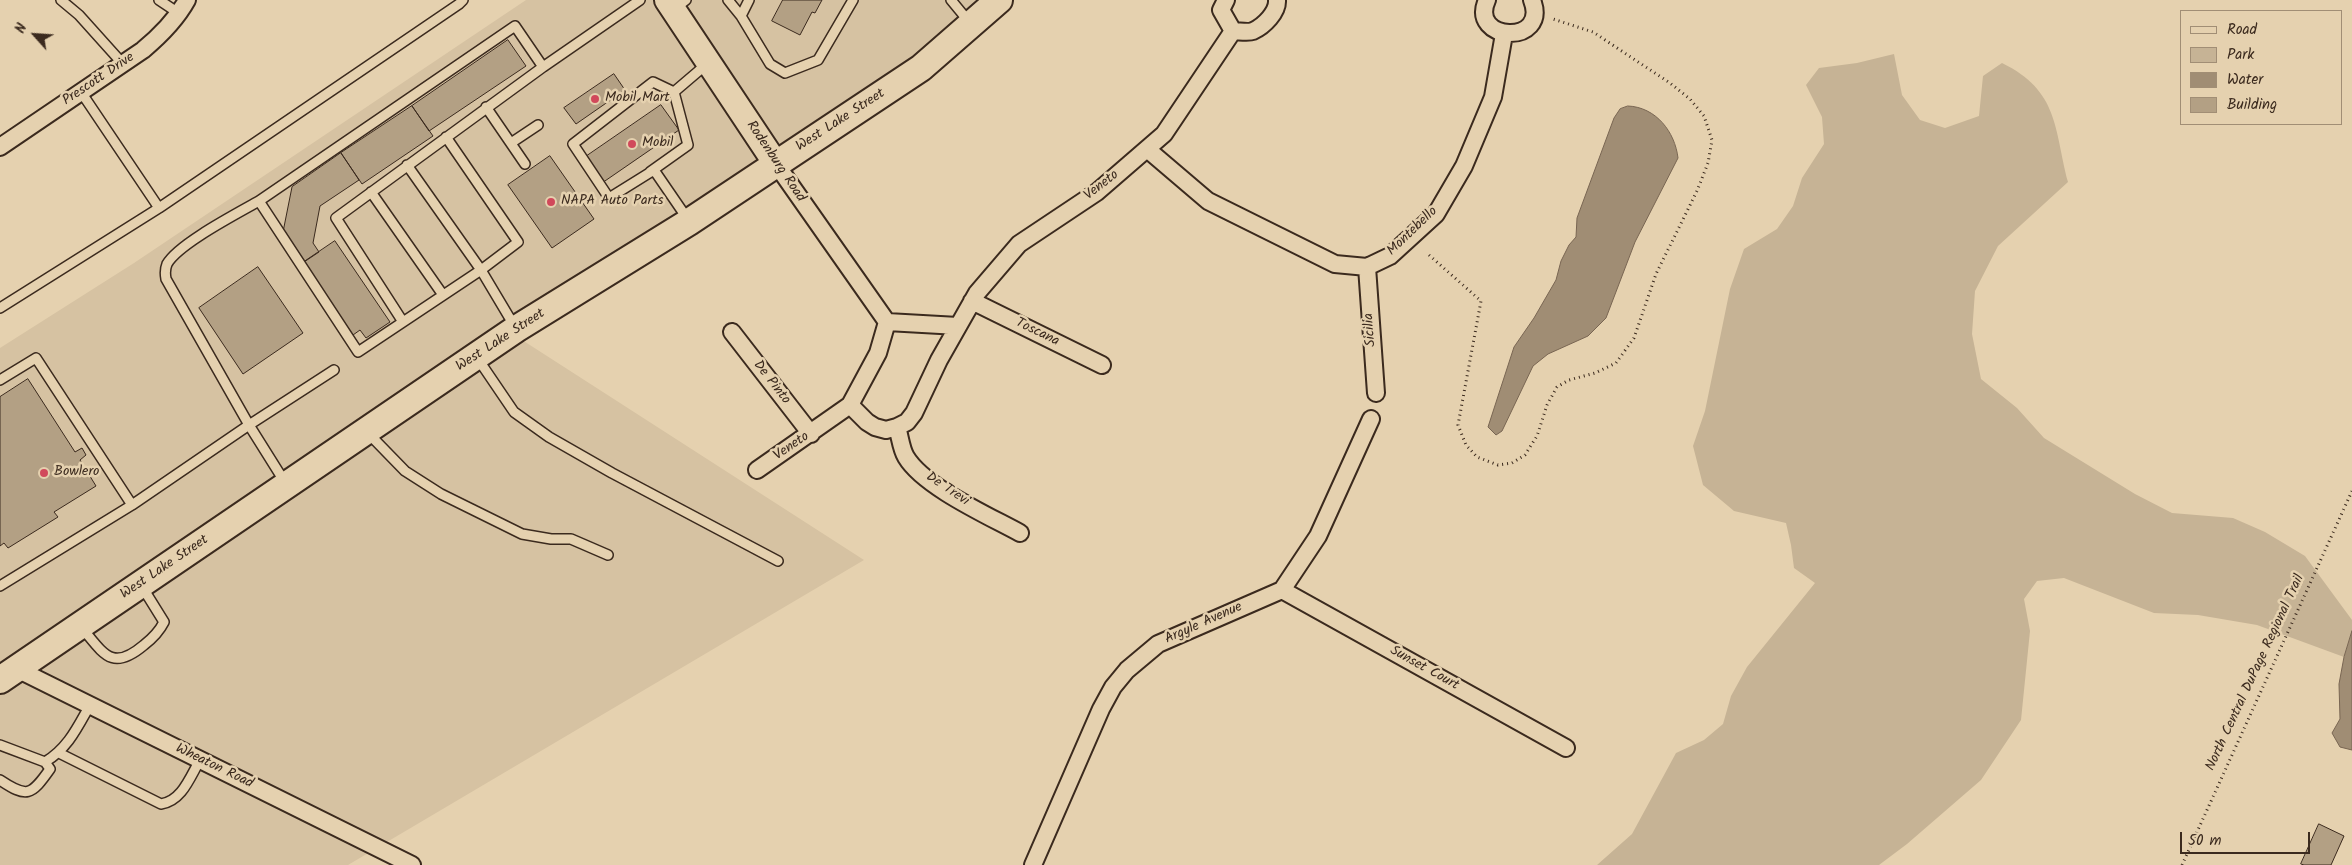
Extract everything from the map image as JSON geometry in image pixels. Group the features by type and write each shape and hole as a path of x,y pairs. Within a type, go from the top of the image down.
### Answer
{"main road":[{"name":"West Lake Street","path":"8,674 516,329 689,222 921,68 999,0"}],"street":[{"path":"1226,0 1221,10 1233,31 1252,32 1269,20 1278,4 1277,0"},
{"path":"1487,0 1485,14 1488,23 1495,30 1504,34 1514,34 1523,31 1530,24 1534,15 1532,0"},
{"name":"Rodenburg Road","path":"675,3 708,63 887,322"},
{"name":"Prescott Drive","path":"0,147 123,64 162,34 184,7"},
{"name":"Veneto","path":"897,428 907,422 914,413 939,360 972,301 1019,244 1098,192 1164,134 1215,62 1233,31"},
{"name":"Montebello","path":"1147,149 1208,200 1335,264 1367,266 1390,256 1436,214 1464,166 1493,97 1504,34"},
{"name":"Sicilia","path":"1367,266 1376,393"},
{"name":"Toscana","path":"972,301 1102,365"},
{"path":"887,322 958,326"},
{"name":"Veneto","path":"757,470 850,405 878,353 887,322"},
{"name":"De Pinto","path":"732,332 810,434"},
{"path":"850,405 867,422 876,427 886,430 897,428"},
{"path":"1282,590 1318,536 1371,419"},
{"name":"De Trevi","path":"897,428 906,457 927,478 956,499 1020,533"},
{"name":"Sunset Court","path":"1282,590 1566,748"},
{"name":"Argyle Avenue","path":"1033,865 1101,709 1113,687 1127,670 1142,656 1169,638 1282,590"},
{"name":"Wheaton Road","path":"8,674 90,705 412,865"}],"lane":[{"path":"62,0 79,15 123,64"},
{"path":"159,0 184,7"},
{"path":"0,308 159,208 463,0"},
{"path":"404,322 336,218 486,107 640,0"},
{"path":"728,0 770,64 785,73 818,60 854,0"},
{"path":"740,16 749,0"},
{"path":"951,0 971,24"},
{"path":"287,485 249,425 166,279 165,273 168,262 175,254 209,230 259,201 515,26 543,67"},
{"path":"674,92 708,63"},
{"path":"653,82 674,92 688,145 650,173 609,198 574,144 653,82"},
{"path":"81,92 159,208"},
{"path":"486,107 525,164"},
{"path":"511,143 538,125"},
{"path":"259,201 358,352 481,270 518,242 446,137"},
{"path":"407,165 481,270 516,329"},
{"path":"650,173 654,170 689,222"},
{"path":"371,192 443,295"},
{"path":"476,356 514,412 549,437 612,473 778,561"},
{"path":"0,380 36,358 132,505"},
{"path":"0,586 132,505 249,425 334,370"},
{"path":"366,431 405,470 441,494 522,534 550,539 571,539 608,555"},
{"path":"80,625 99,649 109,656 119,660 129,657 160,632 164,622 141,584"},
{"path":"45,762 59,753 72,738 90,705"},
{"path":"0,745 45,762 50,769 30,792 19,792 0,780"},
{"path":"59,753 161,804 172,803 183,791 200,760"}],"path":[{"path":"1429,255 1481,301 1458,425 1466,445 1477,457 1498,464 1512,463 1525,455 1537,436 1547,405 1557,387 1569,380 1595,373 1616,362 1634,338 1656,274 1701,182 1708,164 1712,140 1704,116 1690,99 1670,83 1593,32 1547,17"},
{"name":"North Central DuPage Regional Trail","path":"2182,865 2352,490"}],"shaded area":[{"path":"526,0 662,0 769,163 0,671 0,348 134,263"},
{"path":"674,0 989,0 919,61 778,155"},
{"path":"519,338 864,560 348,865 0,865 0,687"}],"green space":[{"path":"1894,54 1902,95 1920,120 1945,128 1979,116 1983,76 2002,63 2021,74 2034,86 2044,99 2056,128 2068,182 1998,246 1975,291 1972,334 1981,379 2017,408 2044,438 2135,494 2172,513 2233,518 2265,532 2305,556 2352,620 2352,632 2344,657 2257,625 2198,615 2154,613 2064,578 2037,581 2024,599 2030,631 2021,720 1981,780 1907,844 1879,865 1597,865 1632,834 1676,753 1704,740 1723,724 1731,696 1747,667 1815,583 1794,568 1786,523 1734,511 1703,485 1693,446 1705,411 1730,289 1744,249 1777,229 1793,206 1802,178 1824,144 1822,117 1806,85 1819,68 1857,63"}],"water":[{"path":"1628,106 1638,107 1647,111 1662,123 1673,139 1678,158 1635,242 1606,318 1588,336 1548,354 1533,366 1502,431 1496,435 1488,427 1514,347 1534,318 1556,280 1561,261 1569,245 1576,237 1577,218 1614,118 1620,109"},
{"path":"2352,631 2352,750 2340,747 2332,733 2340,719 2339,684 2344,657"}],"building":[{"path":"783,0 822,0 815,13 812,12 800,35 772,21"},
{"path":"508,40 526,66 429,131 412,106"},
{"name":"Mobil Mart","path":"614,74 625,90 576,124 564,108"},
{"name":"Mobil","path":"661,105 679,130 602,183 584,158"},
{"path":"412,106 433,136 362,184 341,153"},
{"path":"341,153 359,180 320,206 313,243 319,252 304,262 283,232 292,187"},
{"name":"NAPA Auto Parts","path":"550,156 594,219 552,248 508,185"},
{"path":"335,241 390,322 366,338 360,330 353,335 304,262"},
{"path":"258,267 303,333 243,374 199,308"},
{"name":"Bowlero","path":"28,379 75,452 82,448 86,455 80,460 96,486 54,512 58,517 8,548 4,543 0,546 0,397"},
{"path":"2319,824 2344,836 2331,865 2301,864"}],"place":[{"name":"Mobil Mart","path":"595,99"},
{"name":"Mobil","path":"632,144"},
{"name":"NAPA Auto Parts","path":"551,202"},
{"name":"Bowlero","path":"44,473"}]}
